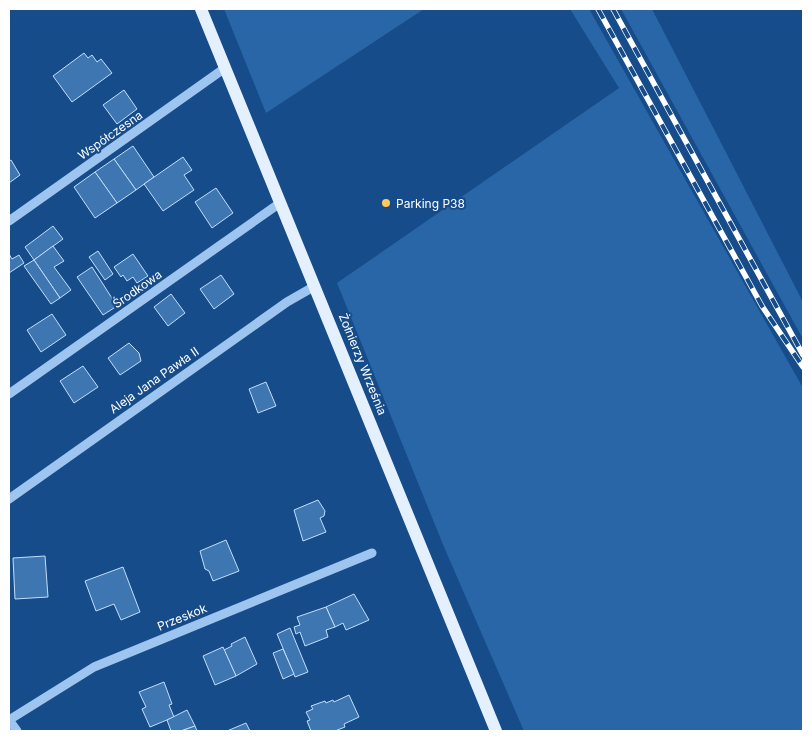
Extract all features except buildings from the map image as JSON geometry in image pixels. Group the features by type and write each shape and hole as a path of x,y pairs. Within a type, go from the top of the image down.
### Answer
{"main road":[{"name":"Żołnierzy Września","path":"201,9 316,286 496,731"}],"street":[{"name":"Współczesna","path":"9,221 225,68"},
{"name":"Środkowa","path":"9,394 280,203"},
{"name":"Aleja Jana Pawła II","path":"9,499 287,302 316,286"},
{"name":"Przeskok","path":"9,720 94,667 372,553"},
{"path":"9,720 17,731"}],"shaded area":[{"path":"224,9 424,9 266,113"},
{"path":"570,9 589,9 803,388 803,731 524,731 444,547 337,283 619,88"},
{"path":"621,9 652,9 803,302 803,339"}],"railway":[{"path":"598,9 762,306 803,367"},
{"path":"613,9 803,355"}],"place":[{"name":"Parking P38","path":"386,203"}]}
